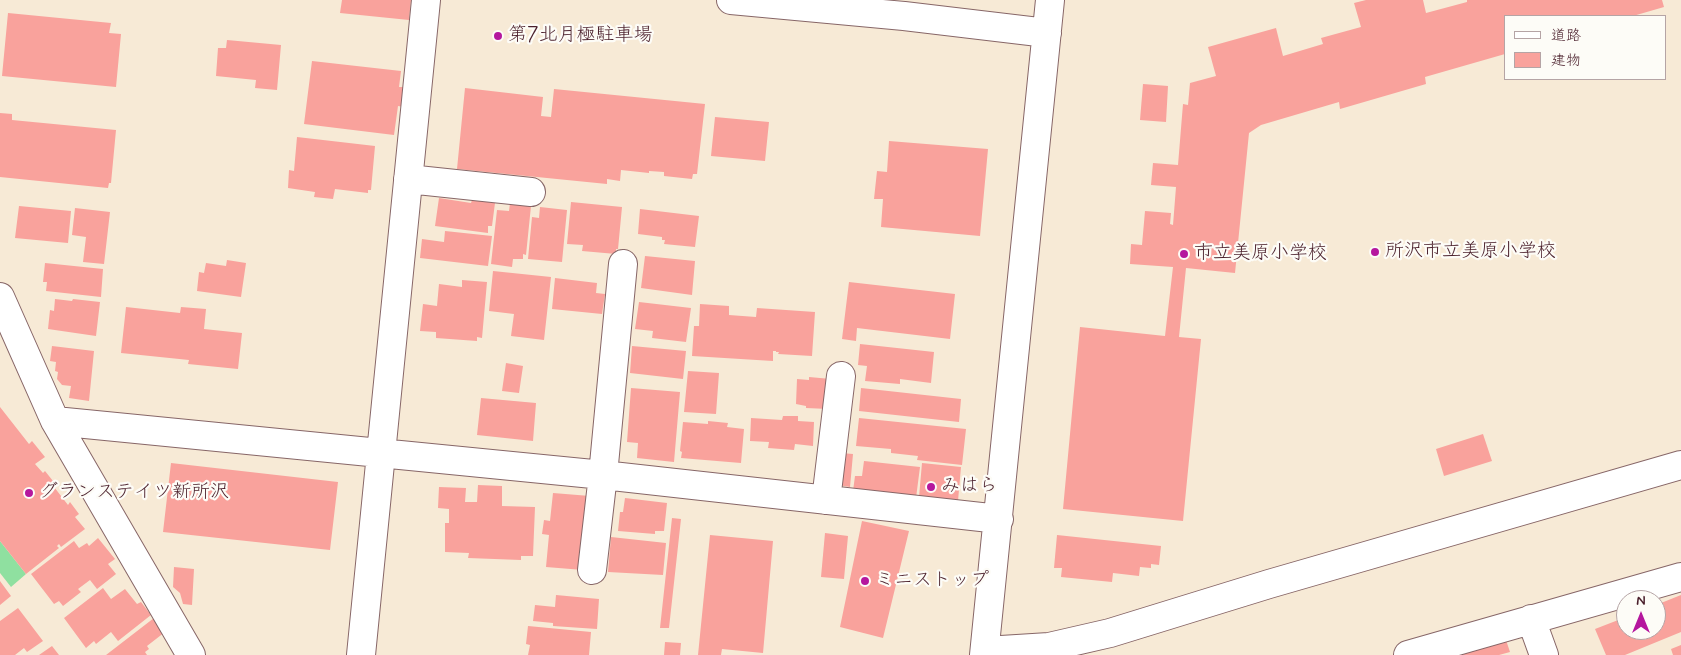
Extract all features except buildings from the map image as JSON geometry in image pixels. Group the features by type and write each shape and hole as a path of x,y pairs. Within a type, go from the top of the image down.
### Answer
{"street":[{"path":"361,655 426,0"},
{"path":"731,0 904,8 1047,33"},
{"path":"1050,0 999,520 984,653 1049,647 1110,633 1278,581 1681,465"},
{"path":"408,179 531,192"},
{"path":"592,570 623,264"},
{"path":"0,298 55,420 191,655"},
{"path":"826,500 841,376"},
{"path":"55,420 603,475 999,520"},
{"path":"1408,655 1681,577"},
{"path":"1531,619 1544,655"}],"green space":[{"path":"0,541 26,574 11,587 0,573"}],"place":[{"name":"第7北月極駐車場","path":"498,36"},
{"name":"所沢市立美原小学校","path":"1375,252"},
{"name":"市立美原小学校","path":"1184,254"},
{"name":"みはら","path":"931,487"},
{"name":"グランステイツ新所沢","path":"29,493"},
{"name":"ミニストップ","path":"865,581"}]}
